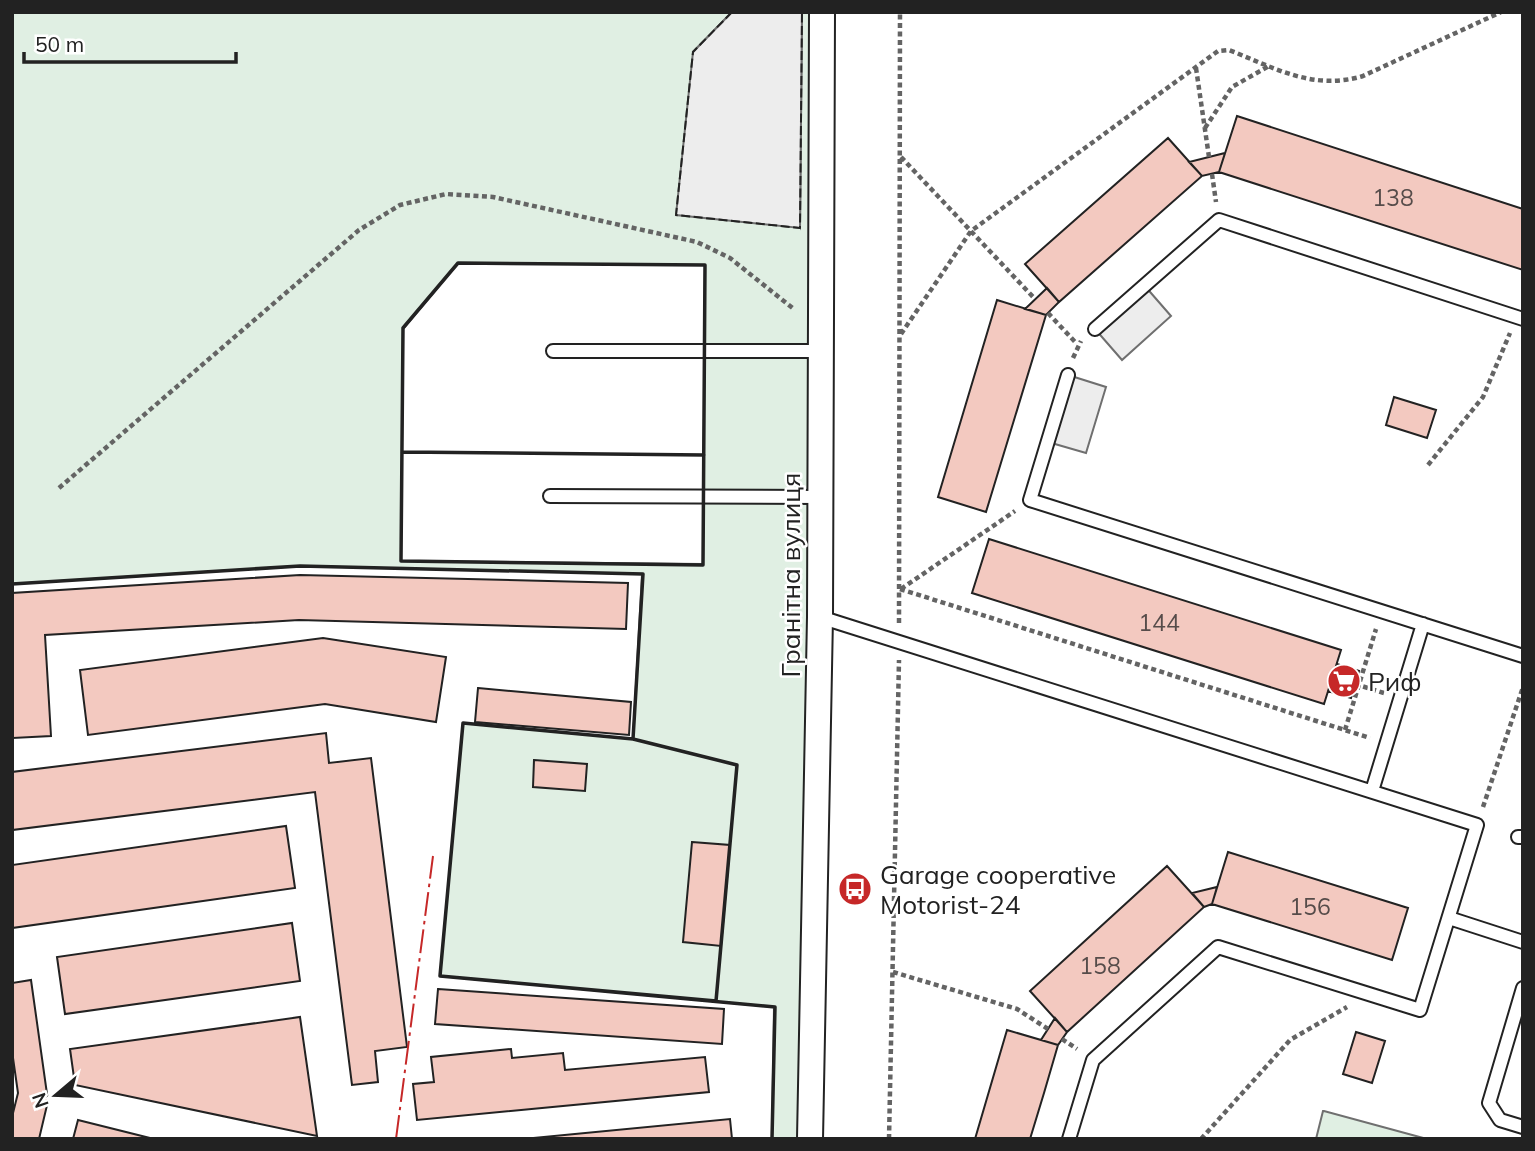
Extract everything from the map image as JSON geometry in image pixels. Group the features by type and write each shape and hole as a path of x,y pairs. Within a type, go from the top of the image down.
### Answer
{"street":[{"name":"Гранітна вулиця","path":"810,1139 820,617 821,12"}],"lane":[{"path":"1095,329 1219,220 1520,318"},
{"path":"553,351 821,340"},
{"path":"1068,375 1030,500 1523,656"},
{"path":"550,496 821,498"},
{"path":"820,617 1477,825 1420,1010 1218,947 1093,1060 1069,1139"},
{"path":"1372,792 1423,624"},
{"path":"1449,918 1523,942"},
{"path":"1523,988 1489,1103 1500,1119 1523,1127"}],"path":[{"path":"890,1139 900,589 900,12"},
{"path":"901,335 971,231 1218,51 1228,50 1307,80 1345,82 1501,12"},
{"path":"1205,128 1232,87 1270,66"},
{"path":"1195,68 1209,157"},
{"path":"901,157 1035,299"},
{"path":"1212,174 1219,220"},
{"path":"59,488 359,230 400,205 446,194 493,197 697,242 730,258 821,340"},
{"path":"1048,313 1077,344"},
{"path":"1428,465 1483,397 1520,318"},
{"path":"900,589 1030,500"},
{"path":"900,589 1387,743"},
{"path":"1345,730 1382,612"},
{"path":"1357,685 1400,698"},
{"path":"1477,825 1523,687"},
{"path":"893,972 1017,1009 1048,1029"},
{"path":"1201,1139 1290,1040 1370,994"}],"green space":[{"path":"12,12 732,12 693,52 800,227 802,12 822,12 810,1139 772,1139 774,1007 440,976 463,723 633,739 642,574 300,566 12,584","holes":["458,263 705,265 703,564 401,561 403,329"]},
{"path":"1324,1111 1427,1139 1316,1139"}],"shaded area":[{"path":"732,12 802,12 800,228 676,215 693,52"},
{"path":"1144,285 1171,316 1122,360 1095,329"},
{"path":"1068,375 1106,387 1086,453 1048,442"}],"building":[{"path":"1237,116 1523,209 1523,270 1219,172"},
{"path":"1168,138 1202,176 1059,302 1025,264"},
{"path":"1225,153 1219,172 1202,176 1189,162"},
{"path":"1047,288 1059,302 1046,315 1025,309"},
{"path":"997,300 1046,315 986,512 938,497"},
{"path":"1394,397 1436,410 1427,438 1386,425"},
{"path":"989,539 1341,650 1324,704 972,593"},
{"path":"300,575 628,583 626,629 299,620 45,635 51,736 13,738 12,593"},
{"path":"323,638 446,657 436,722 325,704 88,735 80,670"},
{"path":"1337,664 1359,671 1351,698 1328,691"},
{"path":"478,688 631,702 629,735 475,722"},
{"path":"326,733 329,763 371,758 407,1047 375,1051 378,1082 352,1085 315,792 12,830 12,772"},
{"path":"534,760 587,764 585,791 533,787"},
{"path":"286,826 295,888 12,928 12,865"},
{"path":"692,842 730,845 721,946 683,942"},
{"path":"1228,852 1408,908 1392,960 1212,904"},
{"path":"1167,866 1204,907 1067,1032 1030,991"},
{"path":"1217,887 1212,904 1204,907 1192,893"},
{"path":"292,923 300,981 65,1014 57,957"},
{"path":"31,980 48,1101 39,1139 12,1139 12,1117 18,1093 12,1051 12,983"},
{"path":"438,989 724,1009 722,1044 435,1024"},
{"path":"300,1017 317,1136 75,1085 70,1049"},
{"path":"1055,1018 1067,1032 1058,1045 1041,1040"},
{"path":"1007,1030 1058,1045 1044,1093 1030,1139 975,1139"},
{"path":"1356,1032 1385,1041 1372,1083 1343,1074"},
{"path":"511,1049 512,1058 563,1053 565,1070 705,1057 709,1092 417,1120 413,1084 434,1082 431,1057"},
{"path":"730,1119 732,1139 523,1139"},
{"path":"78,1120 154,1139 73,1139"}],"fence":[{"path":"732,12 693,52 676,215 800,228 802,12"}],"wall":[{"path":"458,263 705,265 703,565 401,561 403,328 458,263"},
{"path":"402,452 704,455"},
{"path":"12,584 300,566 643,574 633,739 463,723 440,976 775,1007 772,1139"},
{"path":"463,723 633,739 737,765 716,1001 440,976 463,723"}],"power":[{"path":"396,1139 433,856"}],"place":[{"name":"Риф","path":"1344,681"},
{"name":"Garage cooperative Motorist-24","path":"855,889"}]}
